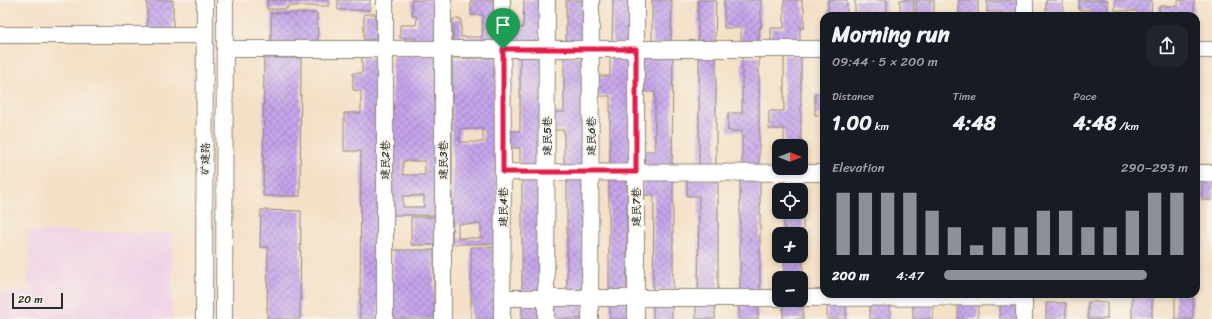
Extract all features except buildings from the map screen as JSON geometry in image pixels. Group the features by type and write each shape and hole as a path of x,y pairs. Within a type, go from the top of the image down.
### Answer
{"street":[{"name":"矿建路","path":"204,319 205,0"},
{"name":"矿建路","path":"224,319 225,0"},
{"name":"建民2巷","path":"385,0 385,319"},
{"name":"建民3巷","path":"443,0 443,319"},
{"name":"建民4巷","path":"502,0 502,319"},
{"name":"建民5巷","path":"546,319 547,0"},
{"name":"建民6巷","path":"590,319 591,0"},
{"name":"建民7巷","path":"636,0 636,319"},
{"path":"1025,0 1025,12"},
{"path":"0,35 205,35"},
{"path":"225,49 820,49"},
{"path":"1200,50 1212,50"},
{"path":"503,172 820,173"},
{"path":"1200,173 1212,173"},
{"path":"502,298 772,298"},
{"path":"808,298 820,298"},
{"path":"1024,298 1024,319"}],"shaded area":[{"path":"29,231 172,233 172,319 0,319 0,292 28,292"}],"route":[{"path":"503,49 636,49 636,172 503,172 503,49"}]}
